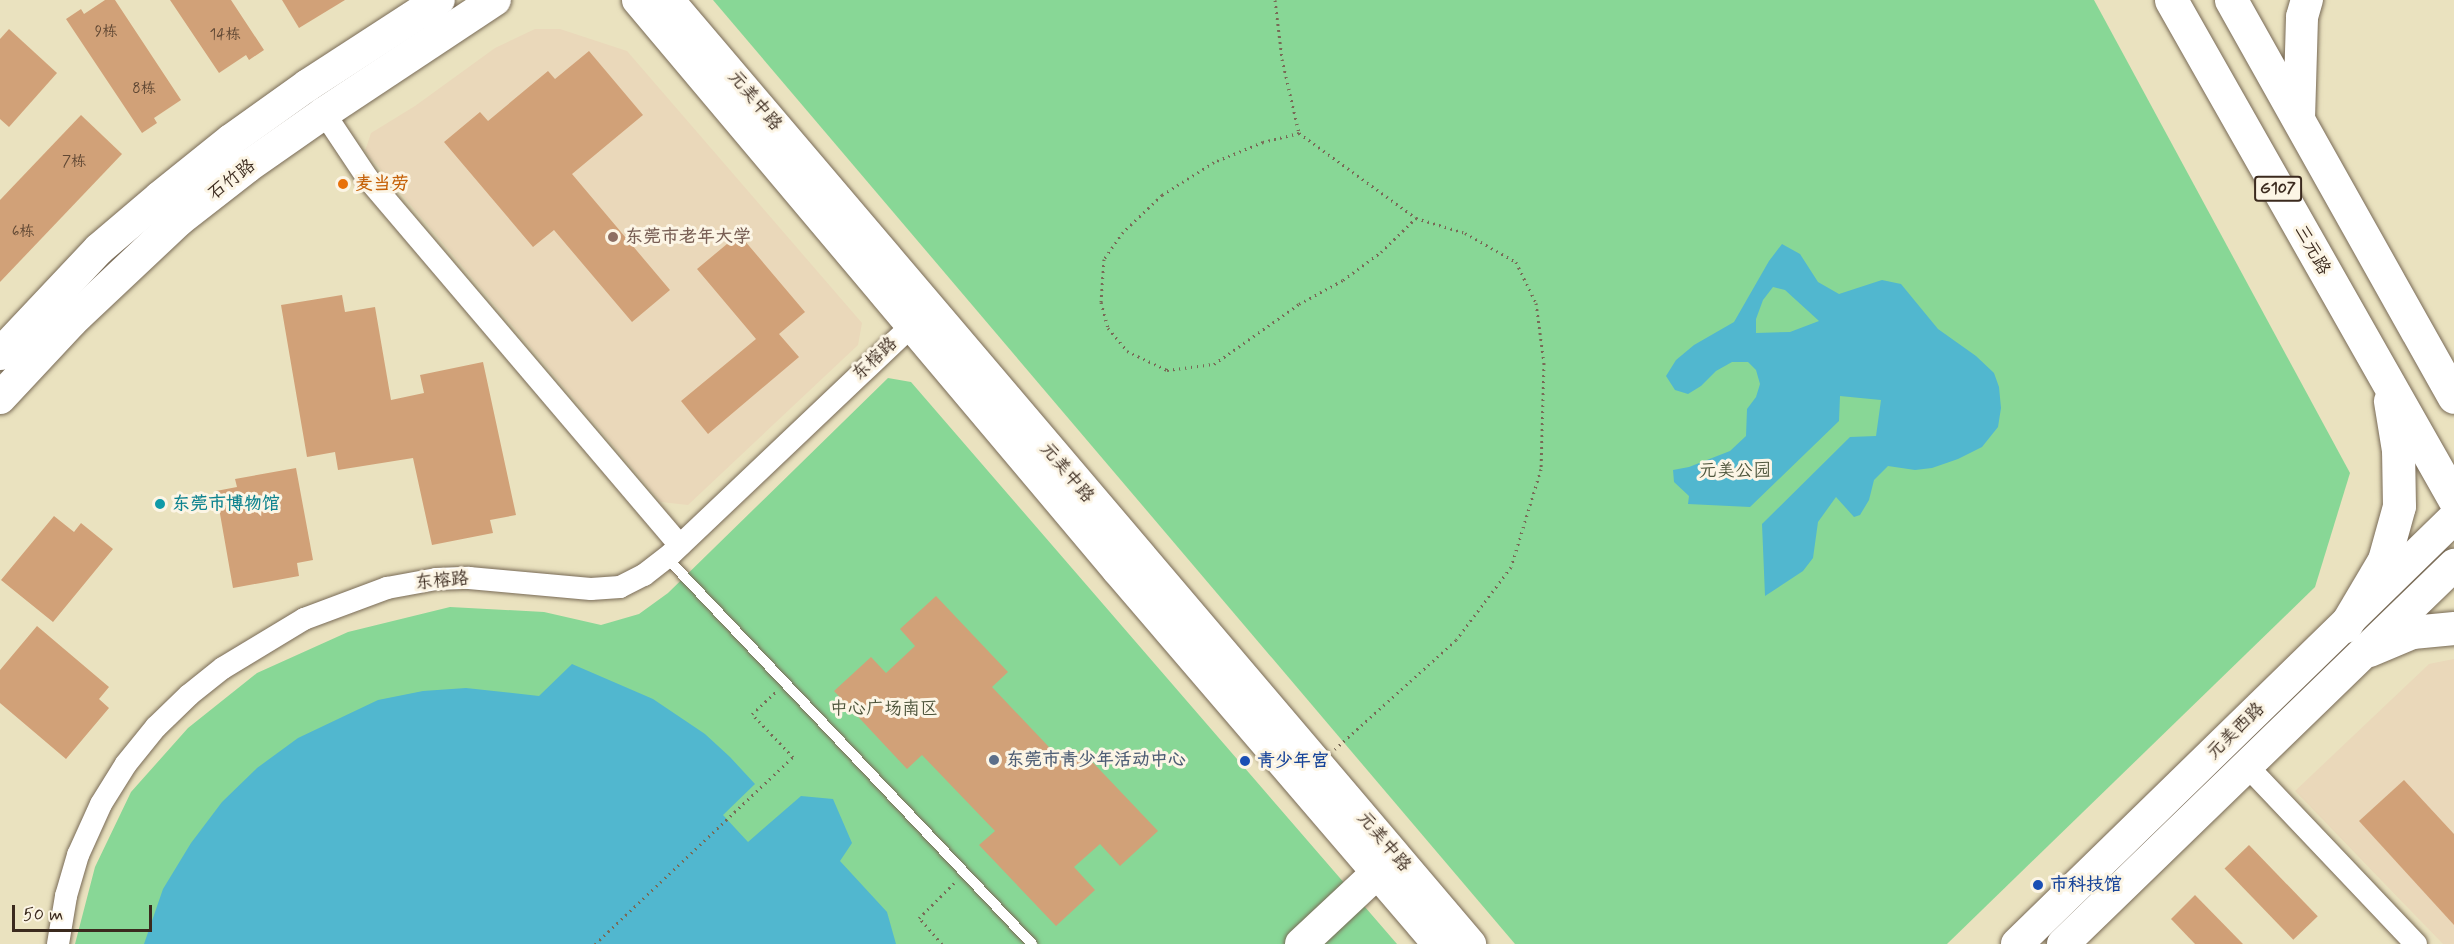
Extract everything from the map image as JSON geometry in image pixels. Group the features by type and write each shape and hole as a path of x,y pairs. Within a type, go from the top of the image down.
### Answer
{"highway":[{"name":"三元路","path":"2171,0 2454,499"},
{"name":"G107","path":"2231,0 2428,346 2454,397"},
{"path":"2428,346 2454,367"},
{"path":"2344,626 2384,560 2399,506 2401,478 2398,450 2385,379"},
{"path":"2369,650 2412,632 2454,628"}],"street":[{"name":"石竹路","path":"0,354 99,249 160,197 231,140 308,85 439,0"},
{"path":"614,0 641,17 685,38"},
{"name":"元美中路","path":"638,0 685,38 1318,765 1439,944"},
{"name":"元美中路","path":"668,0 685,38 911,326 1387,864 1470,944"},
{"path":"680,0 685,38"},
{"path":"2299,119 2302,17 2307,0"},
{"name":"石竹路","path":"0,398 72,321 178,221 247,167 324,113 497,1"},
{"path":"324,113 368,179 673,551"},
{"name":"东榕路","path":"58,944 66,896 78,855 101,804 126,764 156,727 189,695 257,645 304,619 387,588 436,579 469,578 591,589 620,587 644,574 673,551 911,326"},
{"name":"元美西路","path":"2017,944 2454,518"},
{"name":"元美西路","path":"2063,944 2369,650 2454,565"},
{"path":"2248,767 2416,944"},
{"path":"1301,944 1387,864"}],"lane":[{"path":"673,551 785,683 1032,944"}],"path":[{"path":"1275,0 1282,59 1299,133 1416,218 1465,232 1516,262 1536,303 1544,363 1540,469 1511,567 1456,640 1318,765"},
{"path":"1299,133 1263,142 1214,162 1162,195 1123,232 1104,259 1101,302 1108,328 1127,351 1167,370 1214,364 1299,304 1343,280 1381,252 1416,218"},
{"path":"595,944 793,757 752,714 785,683"},
{"path":"942,944 918,918 965,873"}],"shaded area":[{"name":"东莞市老年大学","path":"535,29 560,29 627,51 862,323 858,345 688,505 661,502 365,151 371,133 415,106 495,48"},
{"path":"2454,659 2454,944 2443,944 2295,791 2429,664"}],"green space":[{"name":"元美公园","path":"713,0 2094,0 2350,473 2315,587 1947,944 1515,944"},
{"name":"中心广场南区","path":"888,378 911,382 1397,944 75,944 95,867 131,792 188,728 257,673 348,632 450,607 544,612 601,625 639,614 668,593"}],"water":[{"path":"1782,244 1800,254 1818,282 1839,294 1882,280 1901,284 1938,329 1976,356 1994,373 1999,387 2001,408 1998,427 1982,447 1932,468 1915,470 1888,466 1874,480 1869,500 1860,515 1854,517 1836,497 1818,522 1813,558 1803,571 1765,596 1762,524 1850,437 1876,436 1881,400 1840,396 1839,421 1750,507 1688,504 1689,496 1674,482 1673,470 1689,467 1730,451 1746,436 1747,409 1756,397 1760,384 1756,370 1748,362 1732,362 1716,371 1701,386 1688,394 1675,390 1666,376 1676,360 1694,345 1734,322 1769,261","holes":["1773,287 1785,290 1819,321 1790,332 1756,333 1756,319 1763,300"]},
{"path":"572,664 653,699 705,734 730,757 755,784 723,815 748,842 801,796 833,799 852,843 840,861 887,912 896,944 144,944 163,889 191,843 222,802 257,768 298,738 378,700 423,691 466,688 539,696"}],"building":[{"path":"105,0 115,0 181,100 154,118 157,123 142,133 66,19 81,9 84,14"},
{"path":"170,0 231,0 264,50 249,60 246,55 219,73"},
{"path":"282,0 345,0 299,28"},
{"path":"9,29 57,73 9,127 0,119 0,39"},
{"path":"589,51 643,115 572,174 670,290 632,322 554,230 533,247 444,142 480,112 488,121 548,71 555,79"},
{"path":"81,115 122,154 0,282 0,200"},
{"path":"739,234 805,312 779,334 799,357 708,434 681,401 756,339 697,269"},
{"path":"342,295 345,312 375,307 391,400 424,393 420,375 483,362 516,515 490,520 493,533 432,545 413,458 338,470 335,452 307,457 281,305"},
{"path":"296,468 313,560 297,563 299,576 233,588 216,491 237,487 235,479"},
{"path":"54,516 74,532 81,523 113,549 53,622 1,580"},
{"name":"东莞市青少年活动中心","path":"936,596 1008,672 992,687 1066,765 1081,750 1158,831 1120,866 1100,844 1074,867 1095,890 1056,926 979,845 995,831 922,755 907,769 834,691 871,657 886,673 915,646 900,629"},
{"path":"37,626 109,687 99,699 109,708 66,759 0,703 0,670"},
{"path":"2404,780 2454,834 2454,925 2359,821"},
{"path":"2249,845 2318,916 2293,940 2225,869"},
{"path":"2195,895 2243,944 2195,944 2171,919"}],"place":[{"name":"麦当劳","path":"343,184"},
{"name":"东莞市老年大学","path":"613,237"},
{"name":"东莞市博物馆","path":"160,504"},
{"name":"东莞市青少年活动中心","path":"994,760"},
{"name":"青少年宫","path":"1245,761"},
{"name":"市科技馆","path":"2038,885"}]}
